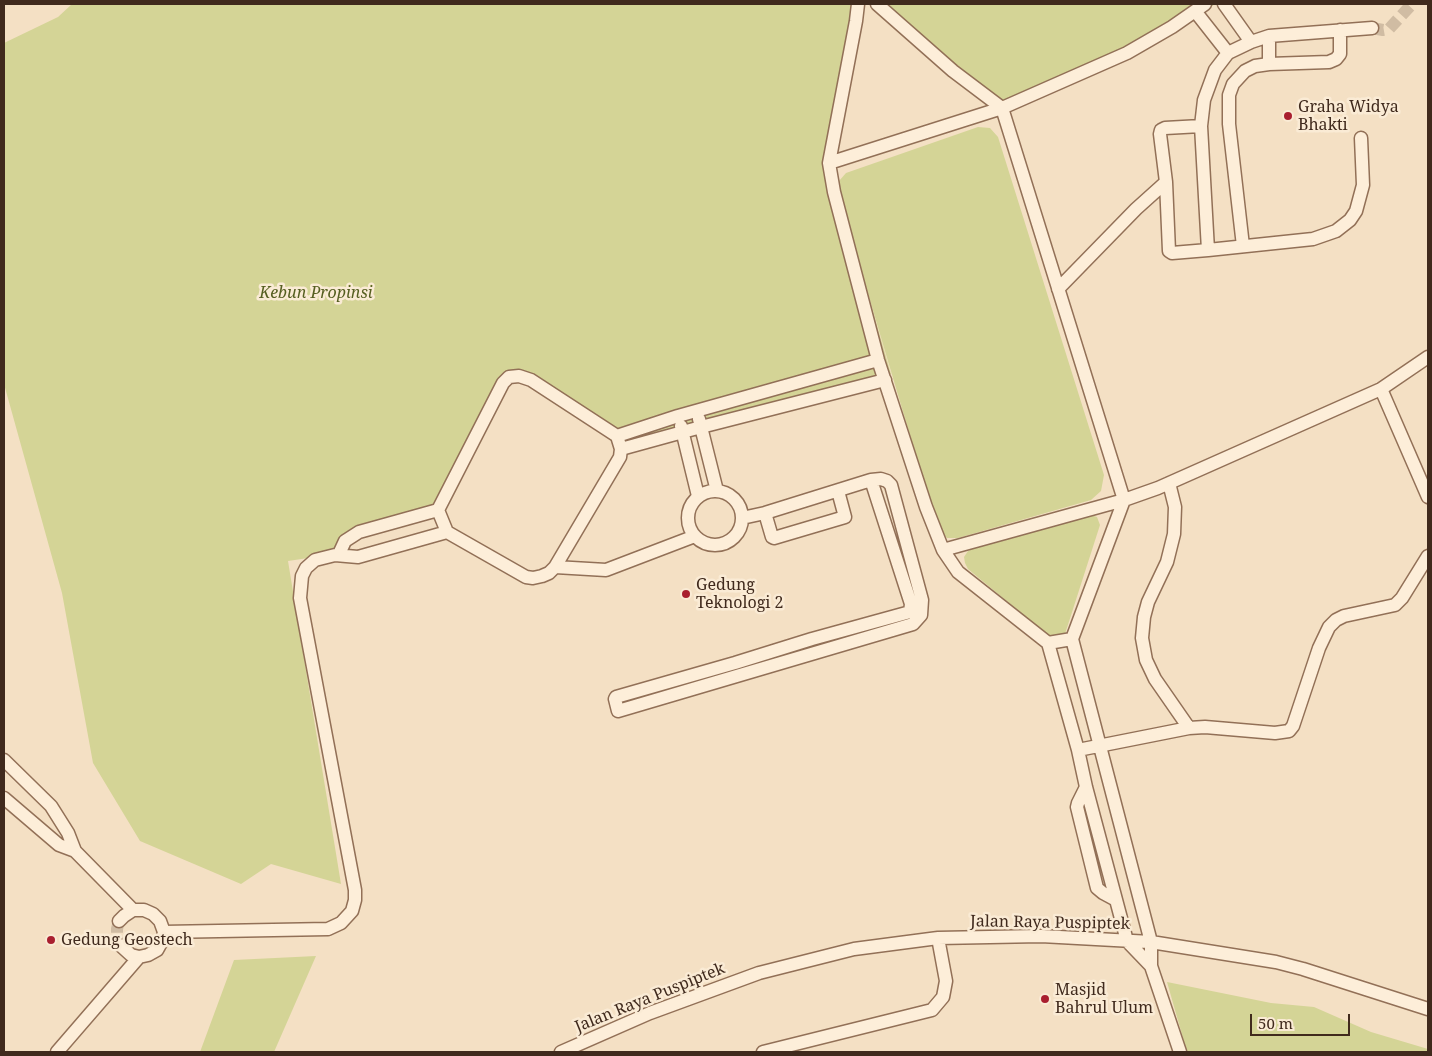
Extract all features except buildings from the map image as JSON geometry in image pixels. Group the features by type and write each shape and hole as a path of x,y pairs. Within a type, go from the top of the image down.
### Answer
{"street":[{"path":"858,4 829,163 834,192 878,360 926,508 943,550 958,572 1048,643 1078,750 1086,787 1077,807 1097,888 1103,894 1116,900 1128,941 1151,966"},
{"path":"877,4 954,71 1002,108 1124,500 1072,639 1151,942 1151,966 1180,1052"},
{"path":"1224,4 1251,42"},
{"path":"829,163 1002,108 1127,53 1200,8 1228,53"},
{"path":"1208,250 1201,126 1204,100 1215,70 1228,53 1269,36 1372,28"},
{"path":"1243,246 1229,124 1229,95 1233,84 1245,71 1255,66 1329,62 1336,59 1340,54 1340,30"},
{"path":"1269,36 1269,64"},
{"path":"1201,126 1165,128 1161,130 1166,182 1169,250 1172,253 1313,239 1336,231 1350,220 1356,211 1363,185 1361,138"},
{"path":"1058,288 1136,209 1166,182"},
{"path":"943,550 1124,500 1169,483 1381,389 1428,358"},
{"path":"617,436 678,416 878,360"},
{"path":"339,554 345,541 359,532 438,510 503,383 512,376 531,380 617,436 622,449 620,457 554,567 549,573 538,578 526,577 447,532 438,510"},
{"path":"622,449 885,380"},
{"path":"1381,389 1428,497"},
{"path":"697,411 717,490"},
{"path":"678,416 698,496"},
{"path":"742,518 765,513 871,480 881,479 891,485 917,602 907,614 770,651 615,699 620,712 913,624 921,615 917,602 871,480"},
{"path":"1169,483 1175,507 1174,534 1167,562 1148,602 1142,638 1146,660 1155,679 1189,728"},
{"path":"717,490 725,492 737,503 741,510 742,518 737,533 726,542 711,544 695,536 689,525 688,517 689,509 698,496 717,490"},
{"path":"765,513 774,538 844,517 838,491"},
{"path":"164,932 328,928 341,923 352,911 355,890 300,598 302,576 306,568 315,560 339,554 348,557 358,557 447,532"},
{"path":"554,567 606,570 695,536"},
{"path":"1078,750 1189,728 1205,727 1275,733 1288,731 1293,726 1319,648 1329,627 1336,620 1344,616 1396,605 1428,556"},
{"path":"812,639 815,654"},
{"path":"1048,643 1072,639"},
{"path":"770,651 774,666"},
{"path":"735,663 740,676"},
{"path":"693,675 697,689"},
{"path":"648,688 651,702"},
{"path":"4,760 50,806 68,832 75,851 133,910"},
{"path":"4,798 59,845 75,851"},
{"path":"120,921 133,910 144,910 154,914 160,921 164,932 157,950 148,955 139,957 131,955 124,951 120,944"},
{"name":"Jalan Raya Puspiptek","path":"561,1052 650,1013 759,973 854,949 938,938 1033,936 1151,942 1294,966 1428,1009"},
{"path":"763,1052 932,1010 943,997 946,981 938,938"},
{"path":"57,1052 139,957"}],"green space":[{"name":"Kebun Propinsi","path":"72,4 864,4 836,164 838,190 839,181 846,173 978,127 990,128 998,137 1104,475 1101,491 1091,500 958,538 947,538 938,530 856,253 891,374 621,448 525,378 512,378 438,510 359,532 335,554 288,561 341,884 271,864 241,884 140,841 93,763 62,593 4,384 4,43 58,17"},
{"path":"881,4 1215,4 1172,34 1128,57 1003,112"},
{"path":"1091,515 1097,517 1100,525 1065,634 1051,637 1045,633 968,569 965,563 964,557 972,549"},
{"path":"316,956 274,1052 200,1052 234,960"},
{"path":"1167,982 1271,1003 1314,1007 1371,1032 1428,1049 1428,1052 1187,1052"}],"tunnel":[{"path":"1372,28 1389,29 1412,4"},
{"path":"119,921 117,937 120,945"}],"place":[{"name":"Graha Widya Bhakti","path":"1288,116"},
{"name":"Gedung Teknologi 2","path":"686,594"},
{"name":"Gedung Geostech","path":"51,940"},
{"name":"Masjid Bahrul Ulum","path":"1045,999"}]}
